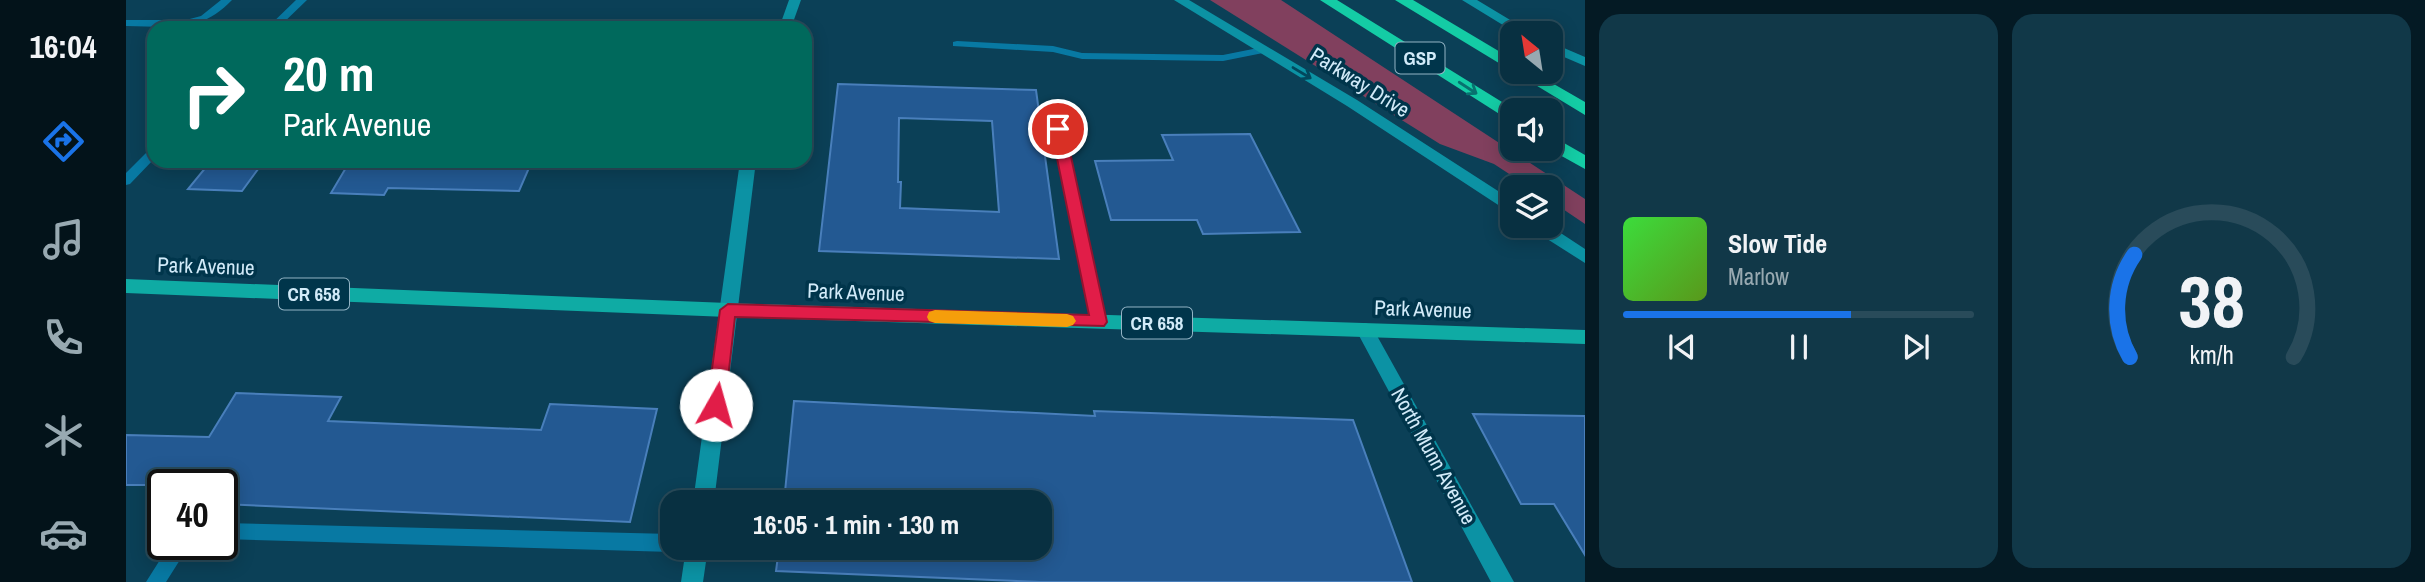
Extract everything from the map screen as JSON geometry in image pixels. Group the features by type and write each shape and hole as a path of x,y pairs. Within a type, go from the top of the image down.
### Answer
{"highway":[{"name":"GSP","path":"1328,0 1500,108"},
{"name":"GSP","path":"1402,0 1500,59"},
{"path":"1542,84 1585,110"},
{"path":"1563,149 1585,163"}],"main road":[{"path":"788,21 795,0"},
{"name":"Parkway Drive","path":"1180,0 1352,103 1500,200"},
{"path":"1468,0 1504,21"},
{"path":"1563,52 1585,62"},
{"path":"705,490 747,168"},
{"path":"1557,238 1585,257"},
{"name":"Park Avenue","path":"126,286 728,310 1585,337"},
{"name":"North Munn Avenue","path":"1365,330 1503,582"},
{"path":"692,582 695,560"}],"lane":[{"path":"194,21 205,18 227,0"},
{"path":"280,21 302,0"},
{"path":"126,23 147,23"},
{"path":"957,44 1053,49 1082,55 1223,58 1263,50"},
{"path":"1058,129 1098,322"},
{"path":"126,181 147,159"},
{"path":"238,531 660,543"},
{"path":"155,582 170,560"}],"shaded area":[{"path":"1210,0 1281,0 1500,143 1500,161 1527,161 1548,175 1511,175 1494,164 1440,144"},
{"path":"1563,185 1585,199 1585,224 1563,209"}],"building":[{"path":"838,84 1036,90 1059,259 819,251","holes":["899,118 992,121 999,212 900,208"]},
{"path":"1250,134 1300,232 1203,234 1197,220 1111,220 1095,161 1173,160 1162,135"},
{"path":"205,168 259,168 242,191 188,189"},
{"path":"346,168 529,168 519,191 388,188 384,195 331,193"},
{"path":"236,393 341,397 328,421 541,430 550,404 657,409 630,522 238,505 238,469 147,469 147,485 126,485 126,435 209,437"},
{"path":"794,401 1095,416 1094,411 1353,420 1412,582 1040,582 776,571 777,560 1052,560 1052,490 785,490"},
{"path":"1473,414 1585,416 1585,555 1554,504 1521,504"}],"slow traffic":[{"path":"935,317 1067,321"}],"route":[{"path":"716,405 728,310 1098,322 1058,129"}]}
